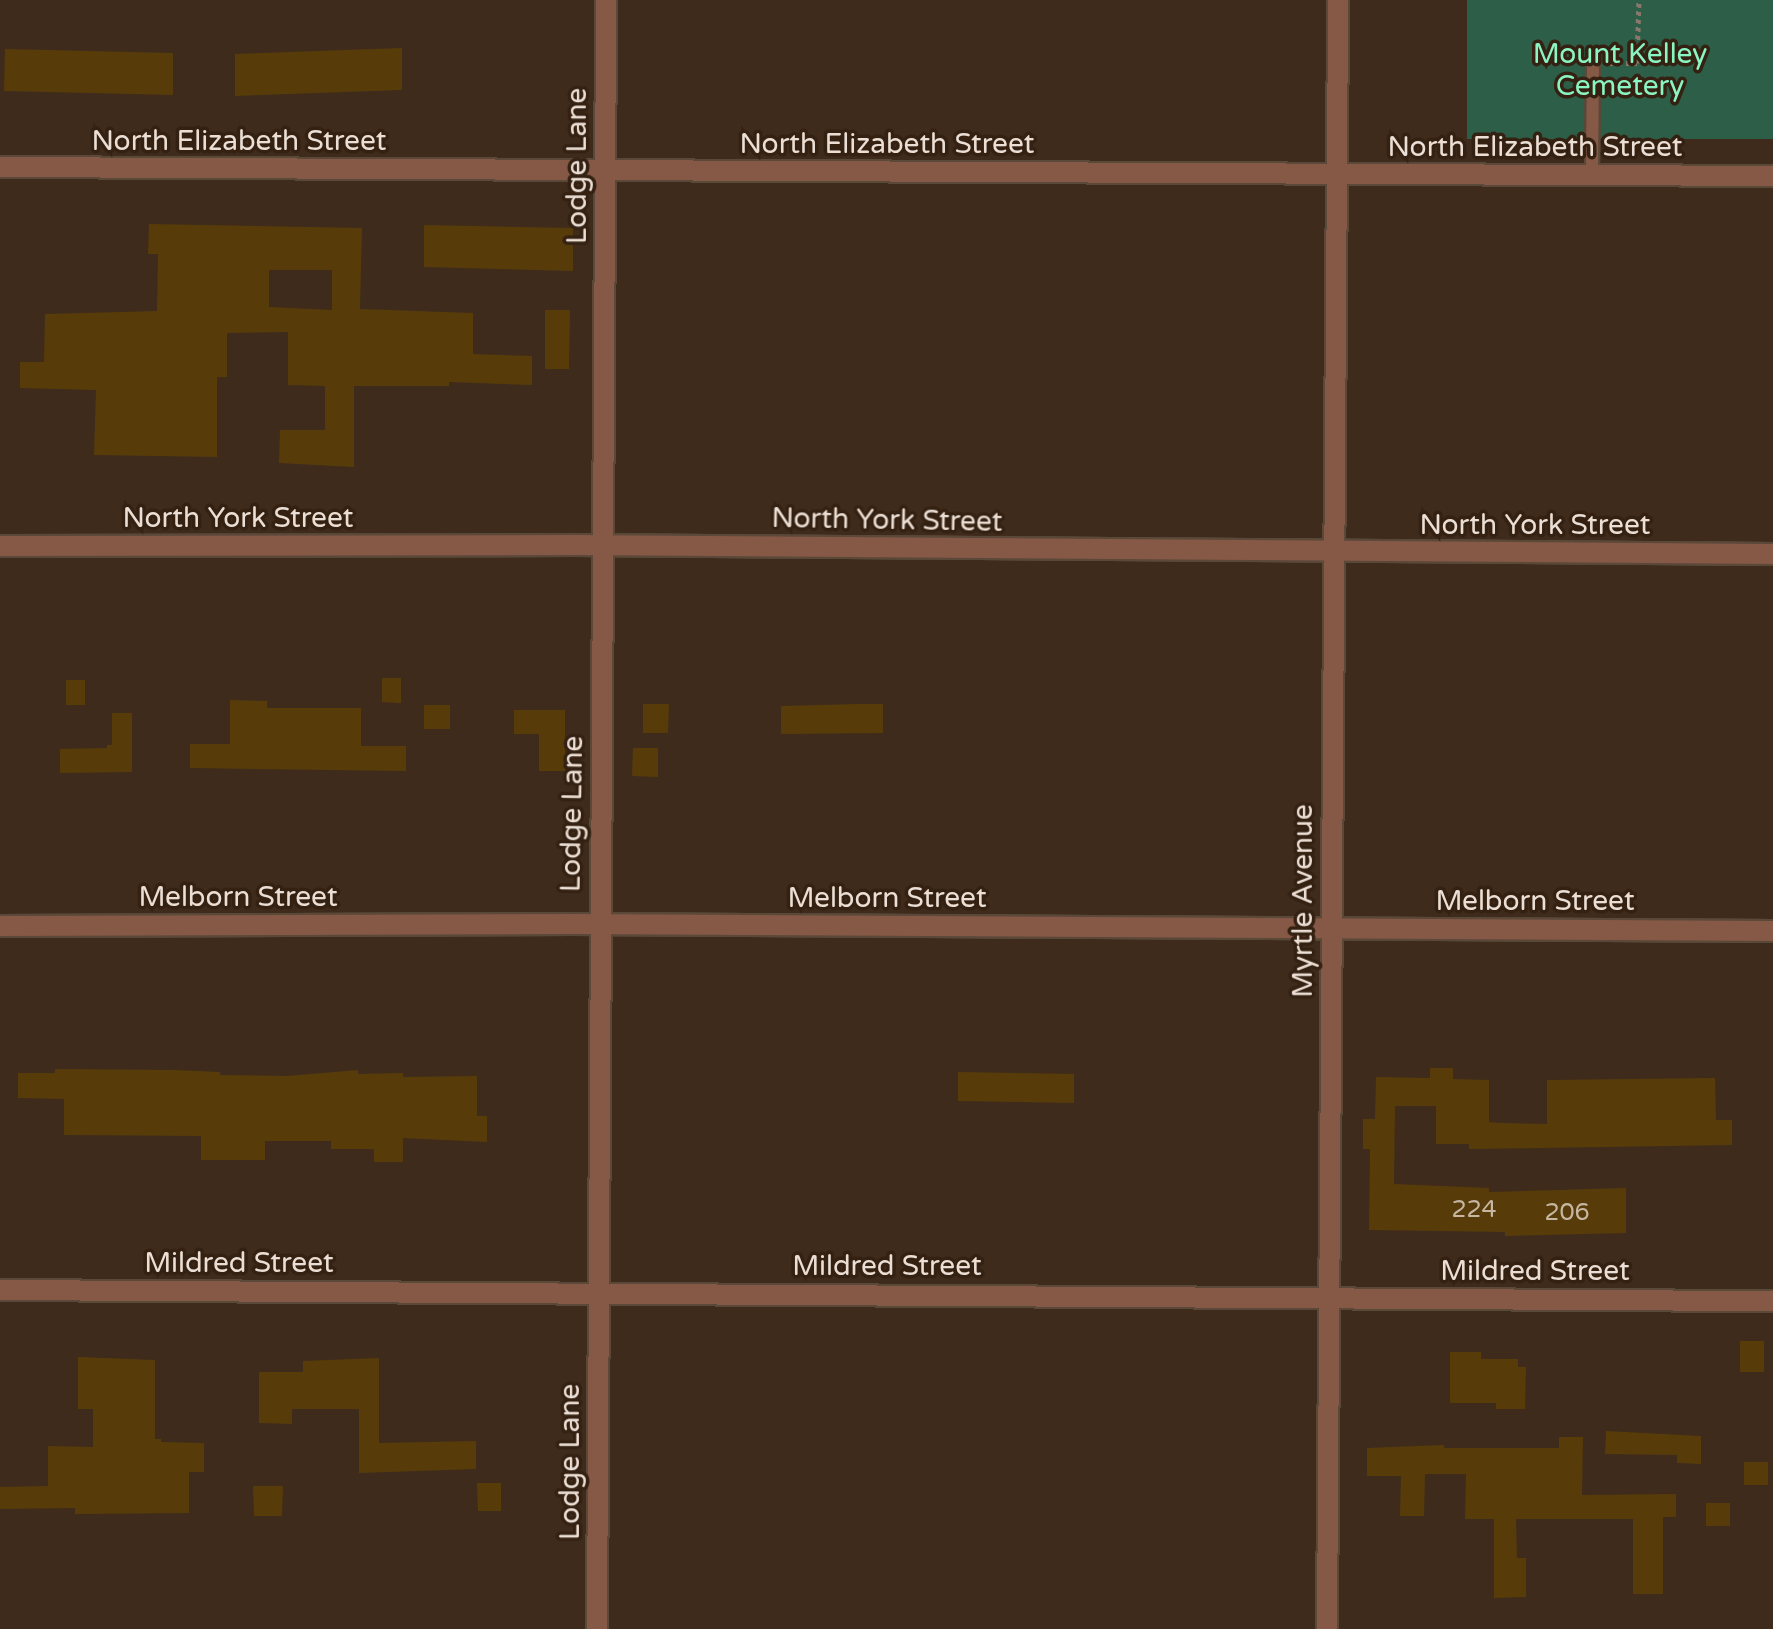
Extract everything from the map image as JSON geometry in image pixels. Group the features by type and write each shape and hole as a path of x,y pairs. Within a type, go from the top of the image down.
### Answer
{"street":[{"name":"Lodge Lane","path":"597,1629 606,0"},
{"name":"Myrtle Avenue","path":"1327,1629 1338,0"},
{"name":"North Elizabeth Street","path":"0,167 1773,176"},
{"name":"North York Street","path":"0,546 602,545 1773,554"},
{"name":"Melborn Street","path":"0,926 599,925 1773,931"},
{"name":"Mildred Street","path":"0,1290 1773,1301"}],"lane":[{"path":"1592,175 1593,62"}],"path":[{"path":"1593,62 1637,63 1639,0"}],"green space":[{"name":"Mount Kelley Cemetery","path":"1467,0 1773,0 1773,139 1467,139"}],"building":[{"path":"402,48 402,90 235,96 235,54"},
{"path":"5,49 173,53 173,95 4,91"},
{"path":"149,224 362,228 360,309 473,313 473,354 532,356 532,385 449,382 449,386 354,386 354,467 279,463 280,430 325,430 325,386 288,385 288,332 227,333 227,377 217,377 217,457 94,455 96,390 20,388 20,362 44,362 45,314 157,311 158,254 148,254","holes":["269,270 332,270 332,310 269,307"]},
{"path":"424,225 573,228 573,271 424,267"},
{"path":"545,310 570,310 569,369 545,369"},
{"path":"382,678 401,678 401,703 382,702"},
{"path":"66,680 85,680 85,705 66,705"},
{"path":"230,700 267,701 267,708 361,708 361,746 406,746 406,771 190,768 190,744 230,744"},
{"path":"643,704 669,704 668,733 643,733"},
{"path":"883,704 883,733 781,734 781,706"},
{"path":"424,705 450,705 450,729 424,729"},
{"path":"514,710 565,710 565,771 539,771 539,734 514,734"},
{"path":"112,713 132,713 132,772 60,773 60,749 107,748 107,745 112,745"},
{"path":"633,748 658,748 658,777 632,776"},
{"path":"1430,1068 1453,1068 1453,1079 1489,1080 1489,1122 1501,1123 1547,1124 1547,1080 1715,1078 1716,1120 1732,1120 1732,1145 1469,1149 1469,1144 1436,1144 1436,1106 1395,1106 1394,1184 1489,1188 1489,1192 1626,1188 1626,1233 1505,1236 1505,1232 1369,1230 1370,1149 1363,1149 1363,1119 1375,1119 1376,1077 1430,1078"},
{"path":"55,1069 174,1070 220,1072 220,1075 287,1076 358,1070 358,1074 403,1073 403,1077 477,1076 477,1116 487,1116 487,1142 403,1138 403,1162 374,1162 374,1149 331,1149 331,1141 265,1141 265,1160 201,1160 201,1136 64,1135 64,1099 18,1098 18,1073 55,1073"},
{"path":"958,1072 1074,1074 1074,1103 958,1101"},
{"path":"1740,1341 1764,1341 1764,1372 1740,1372"},
{"path":"1450,1352 1481,1352 1481,1359 1518,1359 1518,1367 1526,1367 1525,1409 1496,1409 1496,1403 1450,1403"},
{"path":"78,1357 155,1360 155,1439 161,1439 161,1442 204,1443 204,1472 189,1472 189,1513 75,1514 75,1508 0,1509 0,1487 48,1486 48,1446 93,1447 93,1409 78,1409"},
{"path":"379,1358 379,1443 476,1441 476,1469 359,1473 359,1409 292,1409 292,1424 259,1423 259,1372 303,1372 303,1361"},
{"path":"1606,1431 1701,1436 1701,1464 1677,1463 1677,1455 1605,1454"},
{"path":"1559,1437 1583,1437 1582,1495 1676,1494 1676,1517 1663,1517 1663,1594 1633,1594 1633,1519 1516,1519 1517,1558 1526,1558 1526,1597 1494,1598 1494,1519 1465,1519 1466,1474 1425,1474 1424,1516 1400,1516 1401,1476 1367,1476 1367,1448 1444,1445 1444,1448 1559,1448"},
{"path":"1744,1462 1768,1462 1768,1485 1744,1485"},
{"path":"477,1483 501,1483 501,1511 478,1511"},
{"path":"253,1486 283,1486 282,1516 254,1516"},
{"path":"1706,1503 1730,1503 1730,1526 1706,1526"}]}
